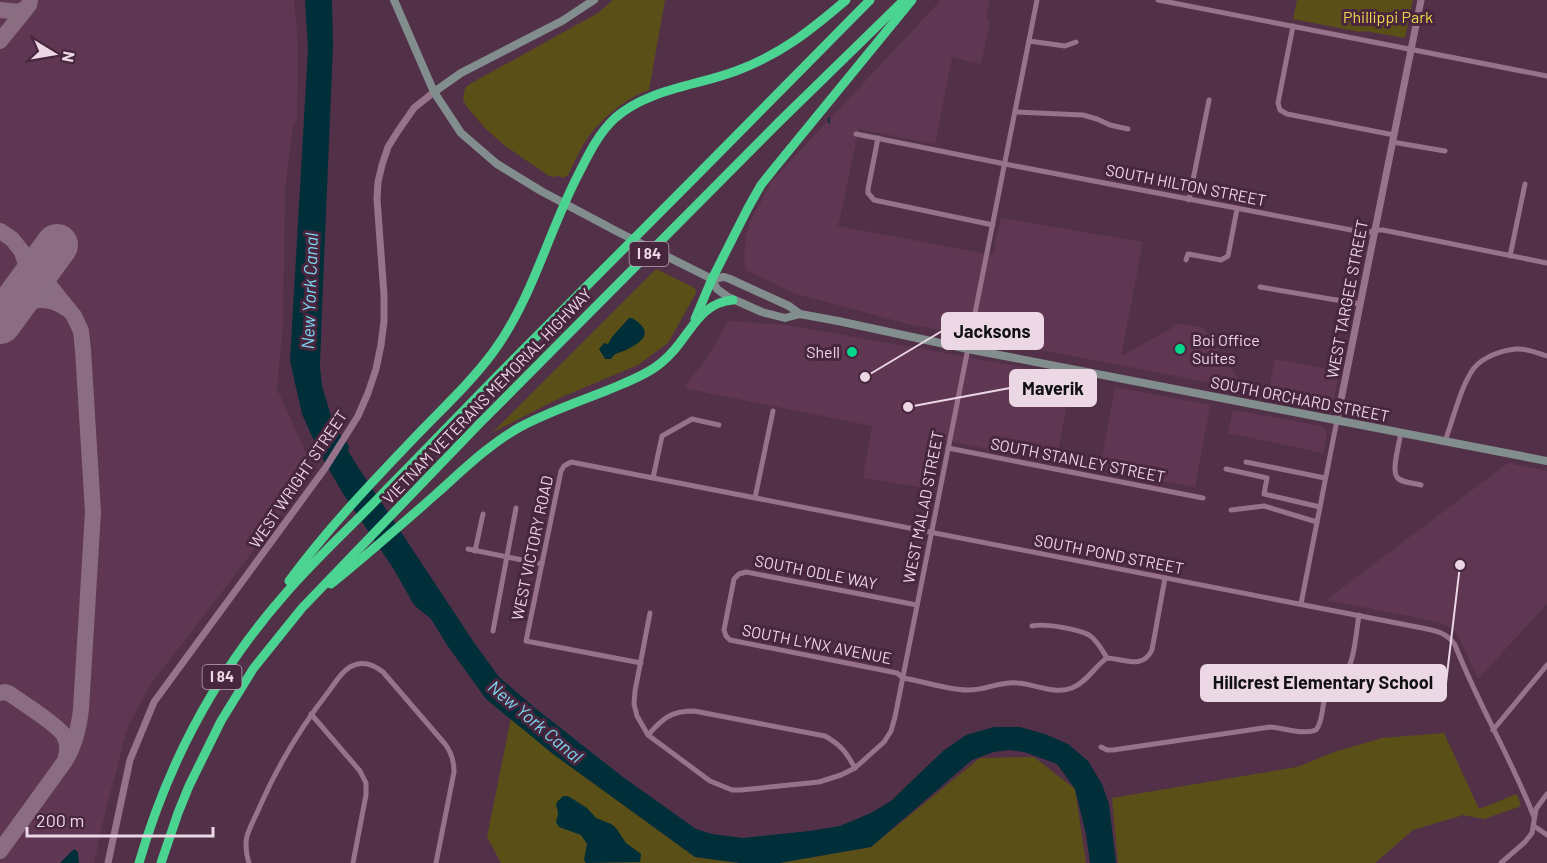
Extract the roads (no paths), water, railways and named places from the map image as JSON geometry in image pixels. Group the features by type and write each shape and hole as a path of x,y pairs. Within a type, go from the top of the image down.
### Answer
{"highway":[{"path":"244,645 292,577 346,511 494,352 528,292 564,203 606,126 633,104 650,96 754,64 795,41 846,0"},
{"name":"VIETNAM VETERANS MEMORIAL HIGHWAY","path":"139,863 152,822 182,749 215,689 244,645 285,594 870,0"},
{"name":"VIETNAM VETERANS MEMORIAL HIGHWAY","path":"161,863 189,786 221,721 253,669 302,608 480,423 780,121 904,0"},
{"path":"693,324 712,279 762,185 912,0"},
{"path":"302,608 500,440 520,427 634,379 657,366 678,346 707,309 717,303 733,300"}],"main road":[{"name":"SOUTH ORCHARD STREET","path":"394,0 434,92 461,133 497,164 531,185 712,279 724,277 730,279 789,306 800,314 968,349 1547,460"},
{"path":"434,92 461,73 562,21 594,0"},
{"name":"SOUTH ORCHARD STREET","path":"712,279 717,289 733,300 762,312 785,318 800,314"}],"street":[{"name":"WEST MALAD STREET","path":"855,768 884,742 891,731 1038,0"},
{"path":"1158,0 1547,76"},
{"name":"WEST TARGEE STREET","path":"1301,604 1421,0"},
{"path":"1293,26 1278,103 1280,110 1287,114 1445,151"},
{"path":"1029,41 1065,46 1076,42"},
{"name":"WEST WRIGHT STREET","path":"108,863 130,760 154,702 326,467 358,416 368,393 376,369 384,321 378,182 388,147 414,108 434,92"},
{"path":"1189,200 1209,100"},
{"path":"1015,112 1083,115 1128,129"},
{"name":"SOUTH HILTON STREET","path":"856,134 1237,209 1367,233 1383,230 1547,263"},
{"path":"878,138 868,189 868,193 874,200 993,225"},
{"path":"1510,256 1525,184"},
{"path":"1186,260 1188,254 1221,260 1228,256 1237,209"},
{"path":"1260,287 1360,304"},
{"path":"1445,441 1466,383 1475,367 1498,352 1517,348 1547,356"},
{"path":"755,498 773,411"},
{"path":"653,478 662,436 692,419 719,424"},
{"path":"1401,432 1394,471 1397,478 1421,485"},
{"name":"SOUTH STANLEY STREET","path":"948,448 1203,498"},
{"name":"SOUTH POND STREET","path":"568,464 576,462 1443,633 1455,645 1534,817"},
{"path":"1246,462 1325,478"},
{"name":"WEST VICTORY ROAD","path":"568,464 561,471 526,641 640,663"},
{"path":"1226,468 1267,478 1264,494 1320,507"},
{"path":"1231,510 1264,506 1317,522"},
{"path":"493,631 516,508"},
{"path":"475,551 483,514"},
{"path":"468,549 542,564"},
{"name":"SOUTH ODLE WAY","path":"726,636 724,630 734,579 746,572 917,605"},
{"path":"1032,626 1048,625 1088,634 1107,658 1140,662 1149,656 1152,650 1166,578"},
{"path":"648,735 663,719 674,713 694,711 825,736 846,752 855,768 819,782 732,790 710,781 648,735 637,716 634,704 650,614"},
{"path":"1101,747 1113,750 1270,727 1307,732 1316,730 1330,689 1346,674 1351,661 1359,615"},
{"name":"SOUTH LYNX AVENUE","path":"726,636 730,640 897,673 903,678 965,690 981,690 1002,684 1017,683 1054,690 1071,689 1084,681 1107,658"},
{"path":"249,863 245,846 247,835 270,783 295,738 343,673 351,666 363,663 374,665 383,672 445,744 454,761 454,772 436,863"},
{"path":"1493,730 1547,665"},
{"path":"311,714 360,771 366,783 366,795 353,863"},
{"path":"1501,863 1532,833 1539,803 1547,794"},
{"path":"1534,826 1547,835"}],"water":[{"name":"New York Canal","path":"305,0 332,0 333,46 320,366 322,386 331,416 339,433 349,446 348,451 499,677 623,777 696,829 712,834 743,838 840,826 871,813 891,801 943,751 966,735 994,727 1020,727 1045,734 1068,744 1088,761 1102,784 1109,804 1116,863 1090,863 1086,834 1075,789 1057,764 1024,752 1009,750 994,752 972,760 871,847 779,863 740,863 695,857 553,754 486,699 431,619 414,605 393,568 342,492 320,454 302,414 290,361 308,49"},
{"path":"629,318 638,322 645,331 645,335 634,346 614,355 611,359 605,359 599,349 604,343 608,344"},
{"path":"563,796 568,796 587,808 596,818 616,828 626,843 641,854 640,862 586,863 584,860 587,844 581,835 559,827 556,822 557,802"},
{"path":"74,849 78,852 79,863 60,863"}],"waterway":[{"path":"829,118 829,123"}],"place":[{"name":"Boi Office Suites","path":"1180,349"},
{"name":"Shell","path":"852,352"},
{"name":"Jacksons","path":"865,377"},
{"name":"Maverik","path":"908,407"},
{"name":"Hillcrest Elementary School","path":"1460,565"}],"park label":[{"name":"Phillippi Park","path":"1388,17"}]}
